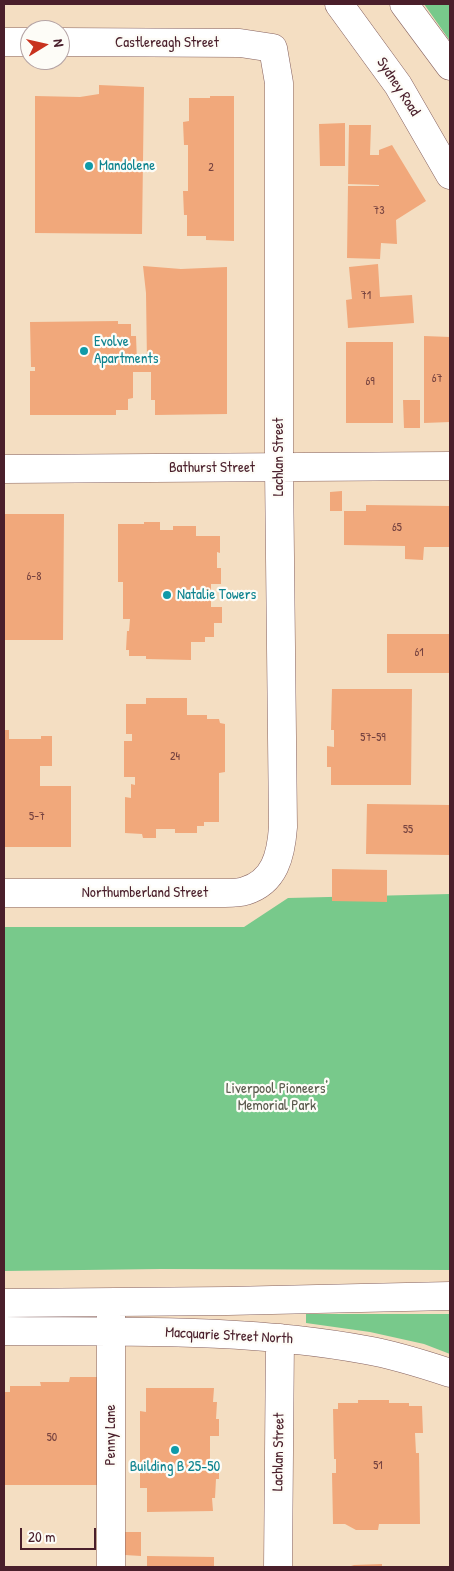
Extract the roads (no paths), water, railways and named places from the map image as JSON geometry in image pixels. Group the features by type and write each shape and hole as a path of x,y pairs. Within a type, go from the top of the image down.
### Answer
{"main road":[{"name":"Sydney Road","path":"339,4 398,86 450,175"},
{"path":"404,4 450,66"},
{"path":"4,42 20,42"},
{"name":"Castlereagh Street","path":"70,42 240,43 273,48"},
{"name":"Lachlan Street","path":"273,48 279,83 279,468 283,827 282,847 276,866"},
{"name":"Bathurst Street","path":"4,468 450,466"},
{"name":"Northumberland Street","path":"4,892 225,894 245,891 263,882 276,866"},
{"name":"Macquarie Street North","path":"4,1303 228,1302 450,1296"},
{"name":"Penny Lane","path":"111,1302 111,1567"},
{"name":"Macquarie Street North","path":"4,1331 213,1332 280,1338 367,1350 413,1361 450,1373"},
{"name":"Lachlan Street","path":"278,1567 280,1338"}],"place":[{"name":"Mandolene","path":"89,166"},
{"name":"Evolve Apartments","path":"84,351"},
{"name":"Natalie Towers","path":"167,595"},
{"name":"Building B 25-50","path":"175,1450"}],"park label":[{"name":"Liverpool Pioneers' Memorial Park","path":"277,1098"}]}
